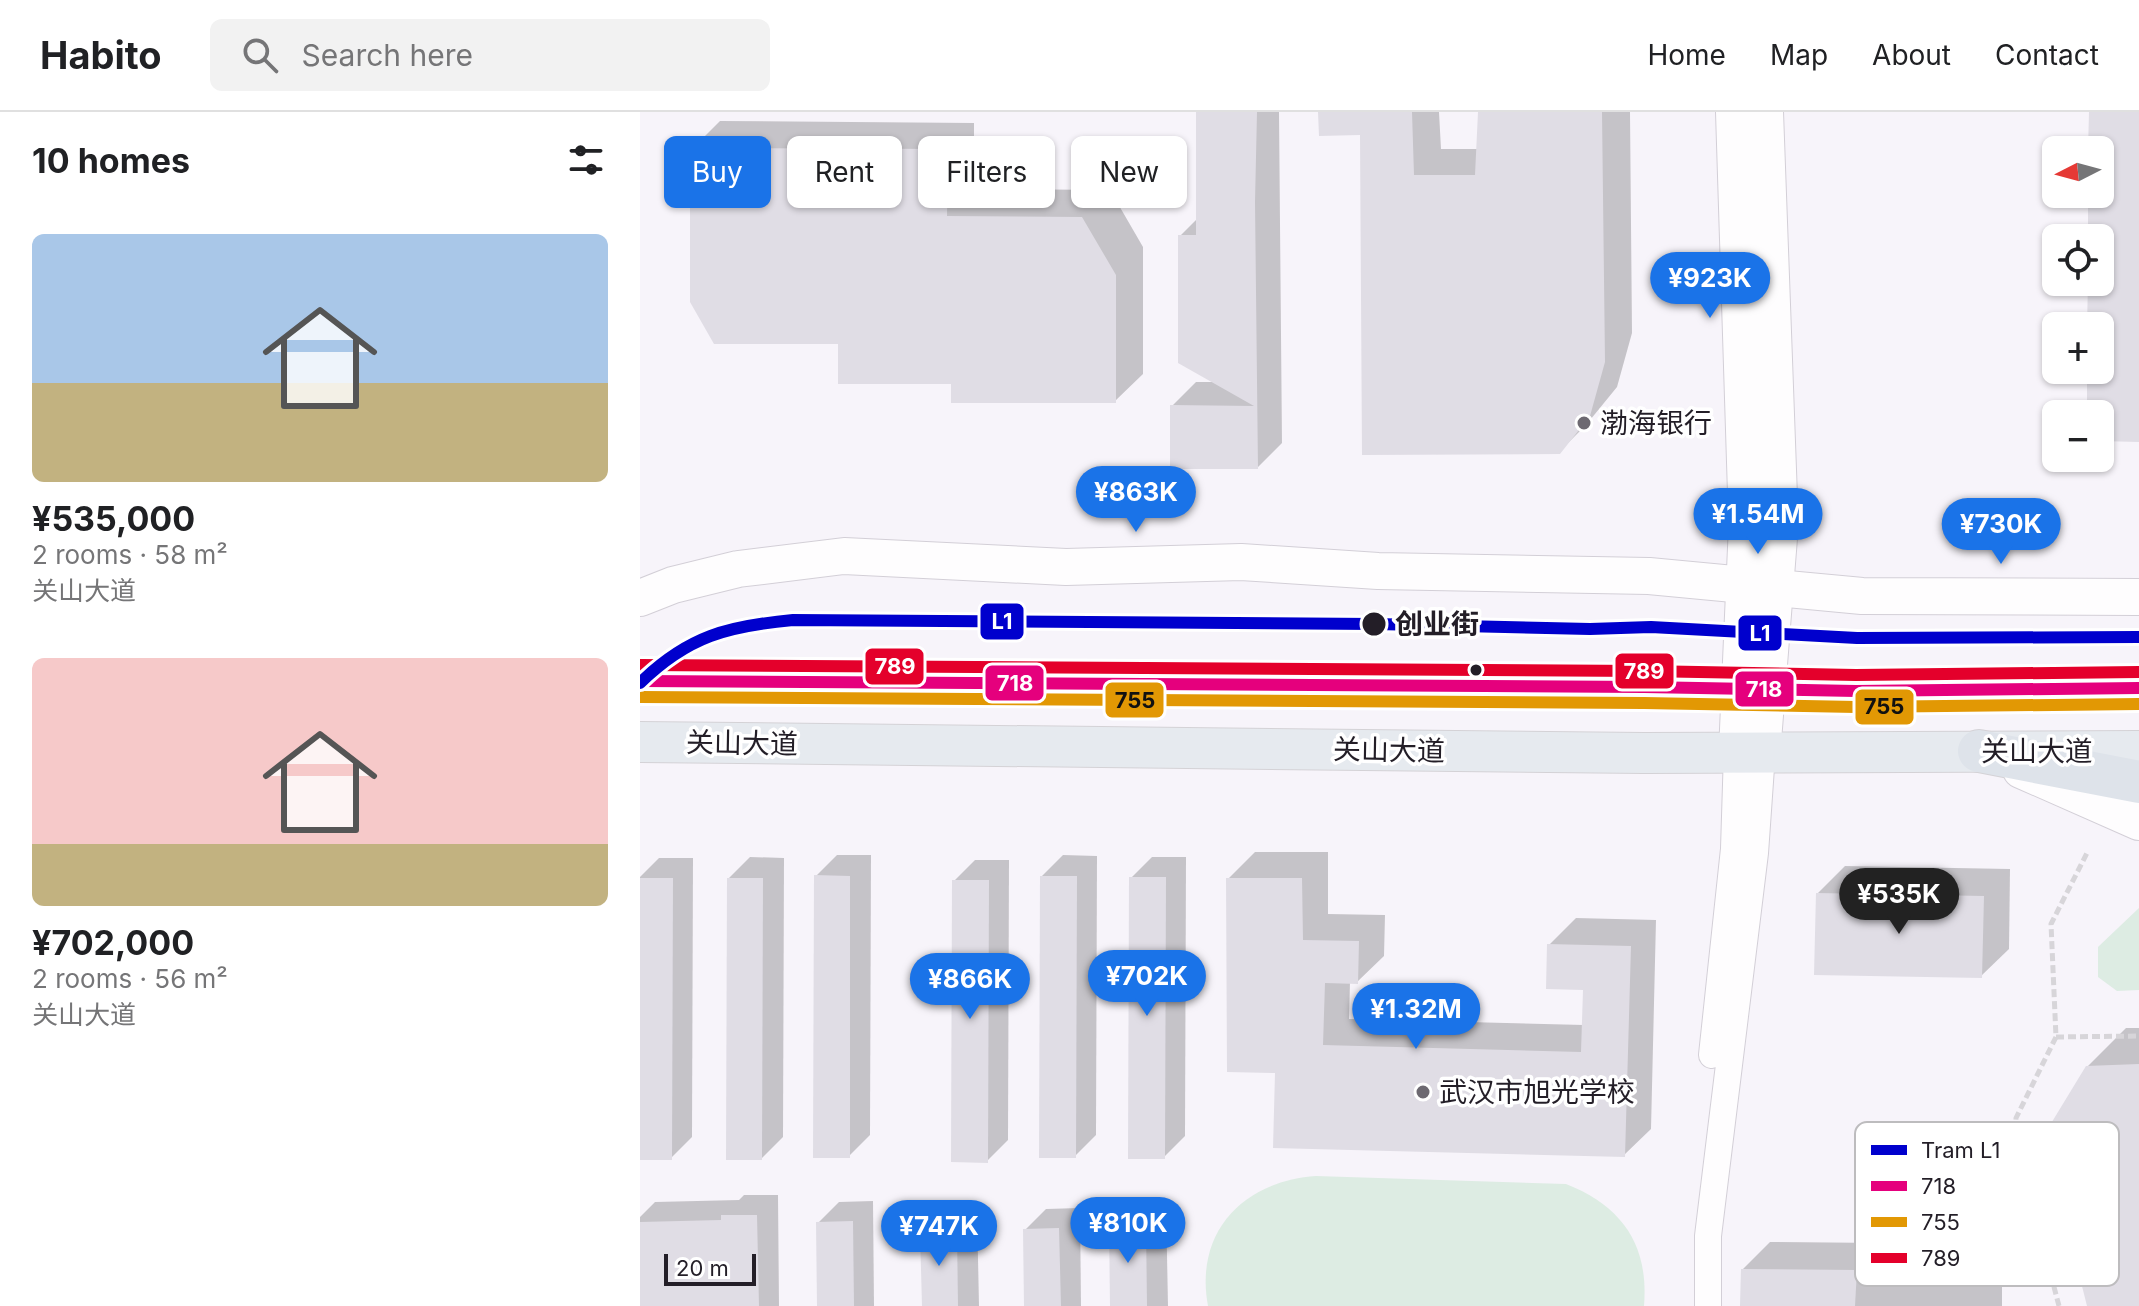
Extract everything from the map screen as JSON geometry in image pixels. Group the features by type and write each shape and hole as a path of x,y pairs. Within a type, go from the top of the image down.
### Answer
{"highway":[{"path":"1979,751 2139,782"}],"main road":[{"path":"1734,112 1747,525 1760,586"},
{"path":"1750,753 1760,586 1780,525 1765,112"},
{"path":"640,598 673,585 738,569 844,556 1066,567 1241,562 1378,571 1649,576 1862,596 2139,597"},
{"path":"640,681 1856,691 2139,688"},
{"name":"关山大道","path":"640,742 1750,753 2139,751"},
{"path":"1979,751 2139,822"}],"street":[{"path":"1693,1306 1693,1239 1734,849 1750,753"},
{"path":"1708,1306 1708,1236 1755,853 1750,753"}],"path":[{"path":"2016,1122 2056,1037 2051,924 2087,853"},
{"path":"2056,1037 2139,1036"},
{"path":"2054,1286 2059,1306"}],"shaded area":[{"path":"2139,908 2139,990 2117,991 2098,977 2098,947"},
{"path":"1316,1176 1566,1184 1603,1204 1628,1230 1642,1264 1644,1306 1208,1306 1206,1279 1209,1255 1217,1233 1230,1215 1246,1200 1267,1188"}],"building":[{"path":"1196,112 1257,112 1258,469 1170,469 1170,405 1254,406 1178,363 1178,235 1196,235"},
{"path":"1318,112 1412,112 1414,175 1475,175 1478,112 1602,112 1605,362 1590,416 1560,454 1362,455 1360,135 1319,136"},
{"path":"2089,112 2139,112 2139,442 2114,441 2114,400 2087,400 2087,384 2114,384 2114,312 2087,312 2088,296 2114,296 2114,224 2088,224 2088,208 2114,208 2114,136 2088,136"},
{"path":"771,148 787,148 787,208 902,208 902,149 918,149 918,208 947,208 947,216 1082,217 1116,275 1116,403 951,403 951,384 838,384 838,344 714,344 690,302 690,208 771,208"},
{"path":"814,875 850,876 850,1158 813,1158"},
{"path":"1040,876 1077,876 1076,1158 1039,1158"},
{"path":"1129,877 1166,877 1165,1159 1128,1159"},
{"path":"640,878 673,878 672,1160 640,1160"},
{"path":"727,878 763,878 762,1160 726,1160"},
{"path":"1226,878 1302,878 1303,940 1359,941 1358,984 1325,983 1323,1045 1581,1052 1583,990 1546,989 1547,944 1631,946 1625,1157 1273,1148 1275,1073 1227,1072"},
{"path":"952,880 989,880 988,1163 951,1162"},
{"path":"1816,893 1984,896 1982,978 1814,975"},
{"path":"2139,1064 2139,1306 2087,1306 2082,1286 2119,1286 2119,1122 2052,1122 2086,1066"},
{"path":"721,1215 757,1215 759,1306 640,1306 640,1222 721,1220"},
{"path":"853,1221 854,1306 817,1306 816,1222"},
{"path":"1146,1223 1147,1306 1110,1306 1109,1224"},
{"path":"1059,1228 1061,1306 1024,1306 1023,1229"},
{"path":"957,1230 958,1306 922,1306 920,1231"},
{"path":"1741,1269 1855,1270 1855,1306 1740,1306"}],"tram line":[{"name":"L1","path":"640,683 675,654 710,636 748,626 793,620 1376,624 1590,629 1651,627 1857,638 2139,637"}],"transit line":[{"name":"789","path":"640,665 1856,675 2139,672"},
{"name":"718","path":"640,681 1856,691 2139,688"},
{"name":"755","path":"640,697 1856,707 2139,704"}],"place":[{"name":"渤海银行","path":"1584,423"},
{"name":"创业街","path":"1374,624"},
{"name":"武汉市旭光学校","path":"1423,1092"}]}
